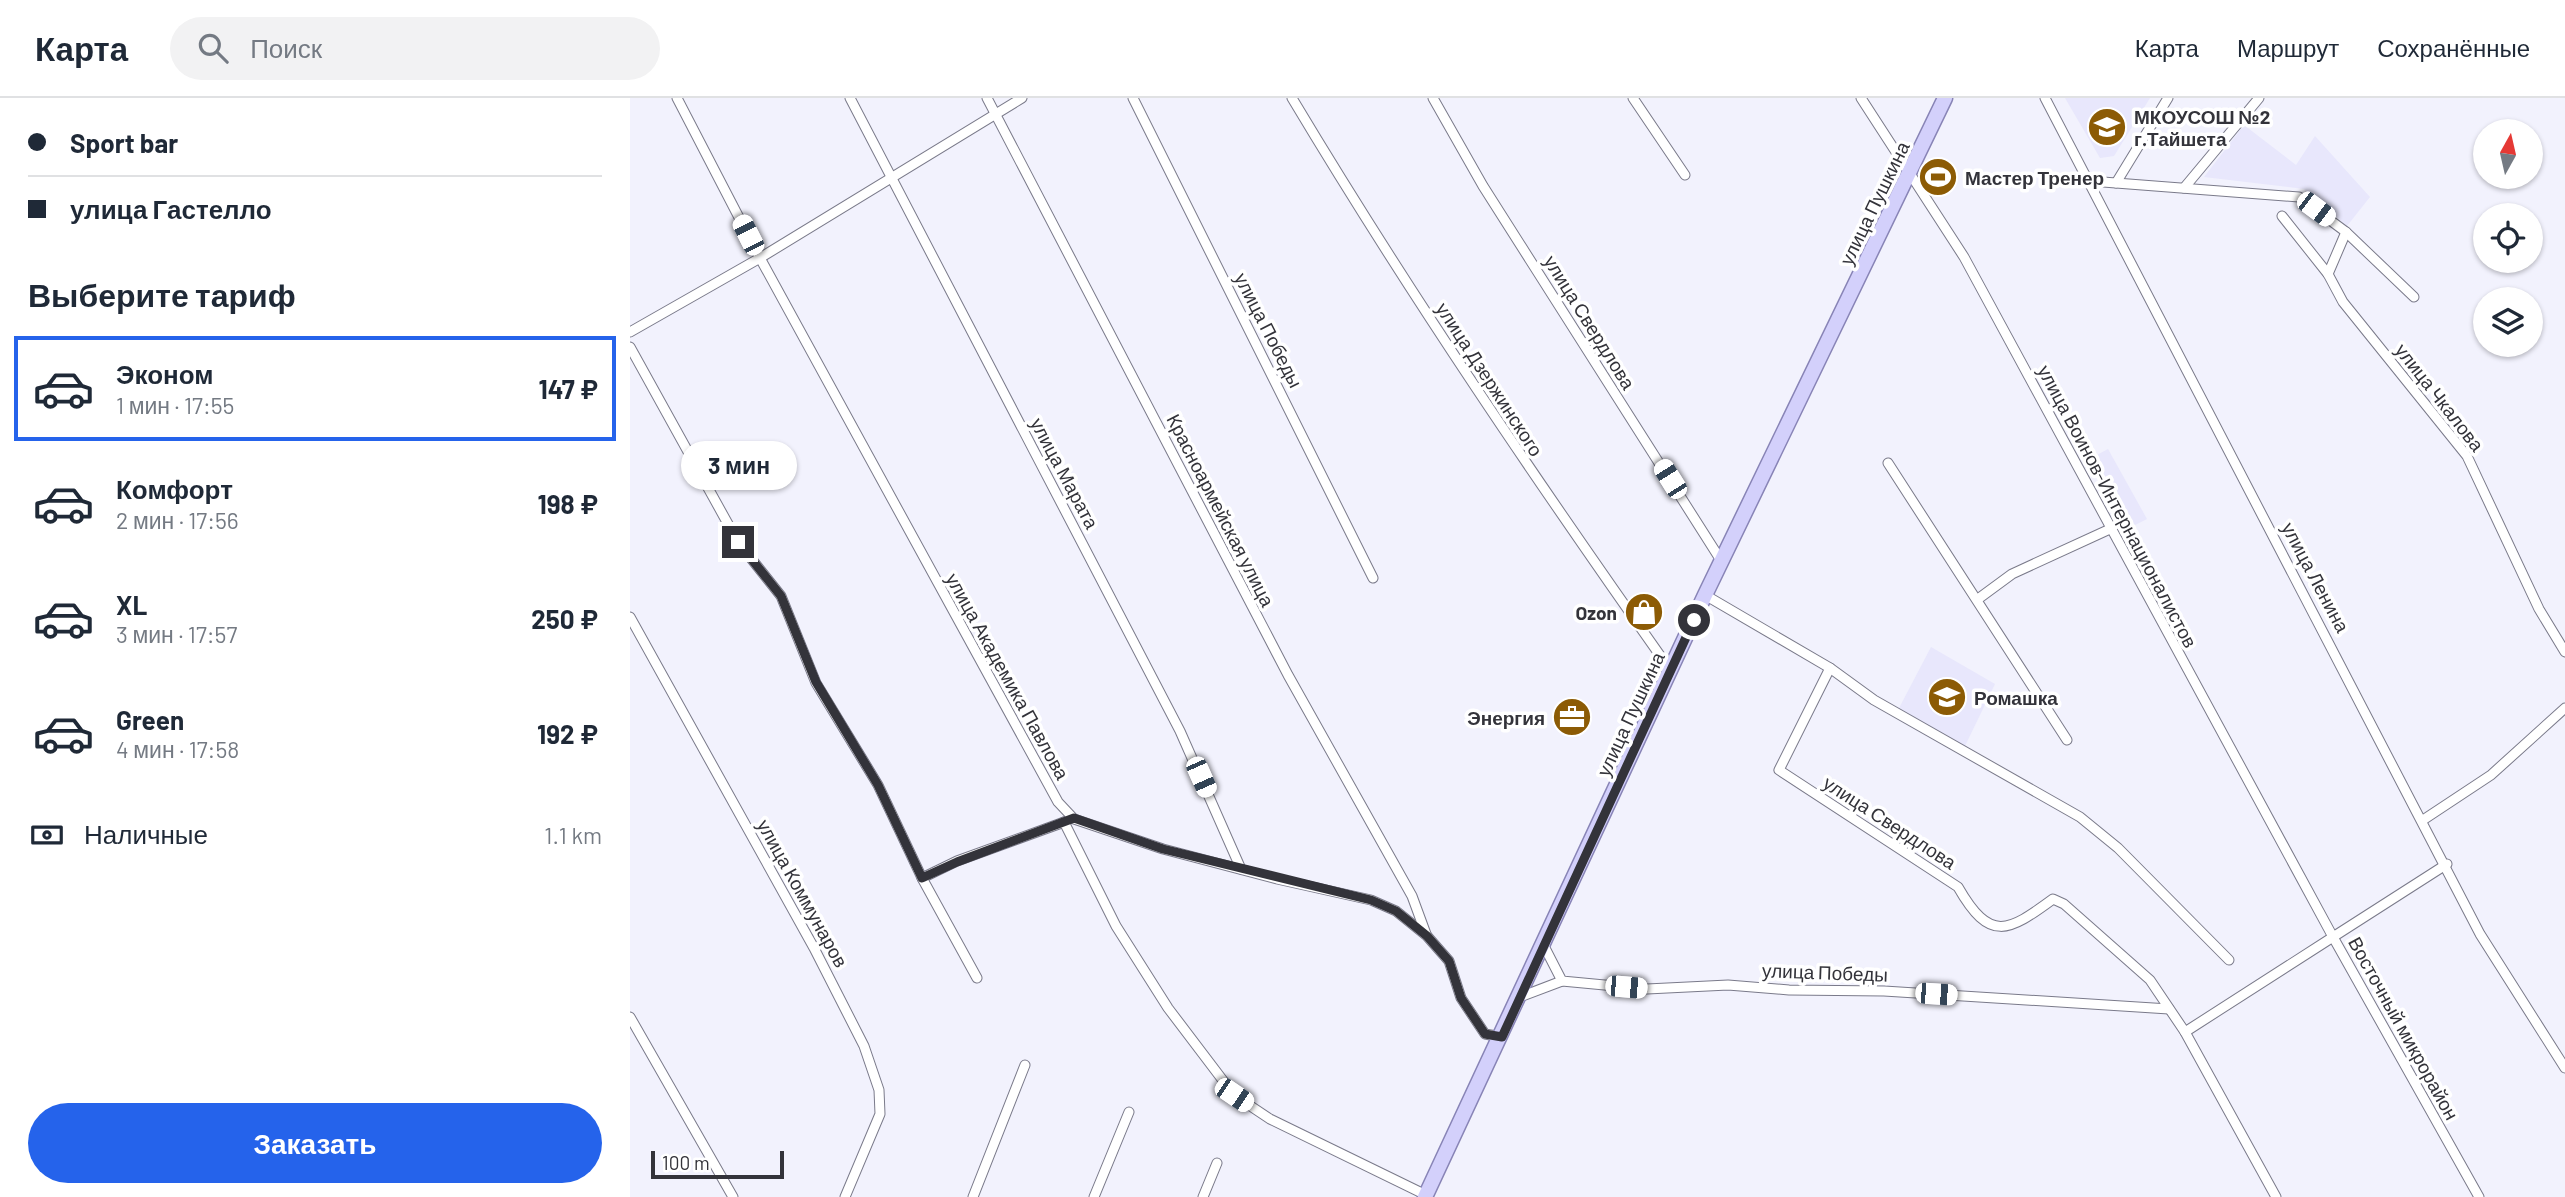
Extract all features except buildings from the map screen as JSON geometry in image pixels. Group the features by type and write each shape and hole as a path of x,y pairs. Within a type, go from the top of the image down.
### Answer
{"main road":[{"name":"улица Пушкина","path":"1425,1196 1502,1037 1705,595 1945,98"}],"street":[{"name":"улица Академика Павлова","path":"677,98 760,258 1041,774 1074,818"},
{"name":"улица Марата","path":"850,98 1180,731 1241,869"},
{"name":"Красноармейская улица","path":"987,98 1287,675 1412,896 1427,936"},
{"path":"630,332 760,258 1022,98"},
{"name":"улица Победы","path":"1133,98 1373,578"},
{"name":"улица Дзержинского","path":"1292,98 1366,221 1526,467 1671,671"},
{"name":"улица Свердлова","path":"1433,98 1483,186 1722,562"},
{"path":"1633,98 1685,175"},
{"name":"улица Воинов-Интернационалистов","path":"1861,98 1964,257 2109,529 2333,937"},
{"name":"улица Ленина","path":"2045,98 2446,864 2480,934 2565,1068"},
{"path":"2116,183 2168,98"},
{"path":"2184,188 2259,98"},
{"path":"2090,181 2299,197 2346,232 2414,298"},
{"name":"улица Чкалова","path":"2281,216 2328,274 2343,302 2467,456 2539,609 2565,652"},
{"path":"2328,274 2346,232"},
{"path":"630,347 738,542 781,596 816,682 878,785 922,878 977,978"},
{"path":"1888,463 2067,740"},
{"path":"1978,599 2012,574 2109,529"},
{"path":"1705,595 1830,668 1874,700 2080,817 2144,874 2228,960"},
{"name":"улица Коммунаров","path":"630,617 808,936 864,1046 879,1090 880,1114 845,1197"},
{"name":"улица Свердлова","path":"1830,668 1779,770 1958,887 1972,911 1995,925 2012,927 2053,899 2064,904 2150,980 2185,1031"},
{"path":"2423,820 2491,775 2565,708"},
{"path":"922,878 1074,818 1163,849 1371,900 1396,911 1427,936 1449,961 1469,1013 1485,1034 1502,1037"},
{"path":"1064,822 1116,926 1168,1007 1234,1095 1270,1119 1425,1196"},
{"path":"2333,937 2446,864"},
{"name":"Восточный микрорайон","path":"2185,1031 2333,937 2479,1197"},
{"path":"1520,997 1562,981 1544,946"},
{"name":"улица Победы","path":"1562,981 1647,989 1728,985 1789,990 1884,990 2169,1009"},
{"path":"630,1017 733,1197"},
{"path":"2185,1031 2276,1197"},
{"path":"974,1197 1025,1065"},
{"path":"1094,1197 1129,1112"},
{"path":"1203,1197 1217,1163"}],"shaded area":[{"name":"МКОУСОШ №2 г.Тайшета","path":"2065,98 2150,98 2114,156 2100,158"},
{"path":"2244,125 2296,165 2315,136 2370,197 2347,226 2304,189 2204,177"},
{"path":"2108,449 2147,519 2131,527 2093,457"},
{"name":"Ромашка","path":"1931,647 1995,684 1965,746 1898,710"}],"place":[{"name":"МКОУСОШ №2 г.Тайшета","path":"2107,127"},
{"name":"Мастер Тренер","path":"1938,177"},
{"name":"Ozon","path":"1644,612"},
{"name":"Ромашка","path":"1947,697"},
{"name":"Энергия","path":"1572,717"}],"route":[{"path":"738,542 781,596 816,682 878,785 922,878 1074,818 1163,849 1371,900 1396,911 1427,936 1449,961 1461,998 1485,1034 1502,1037 1694,620"}]}
